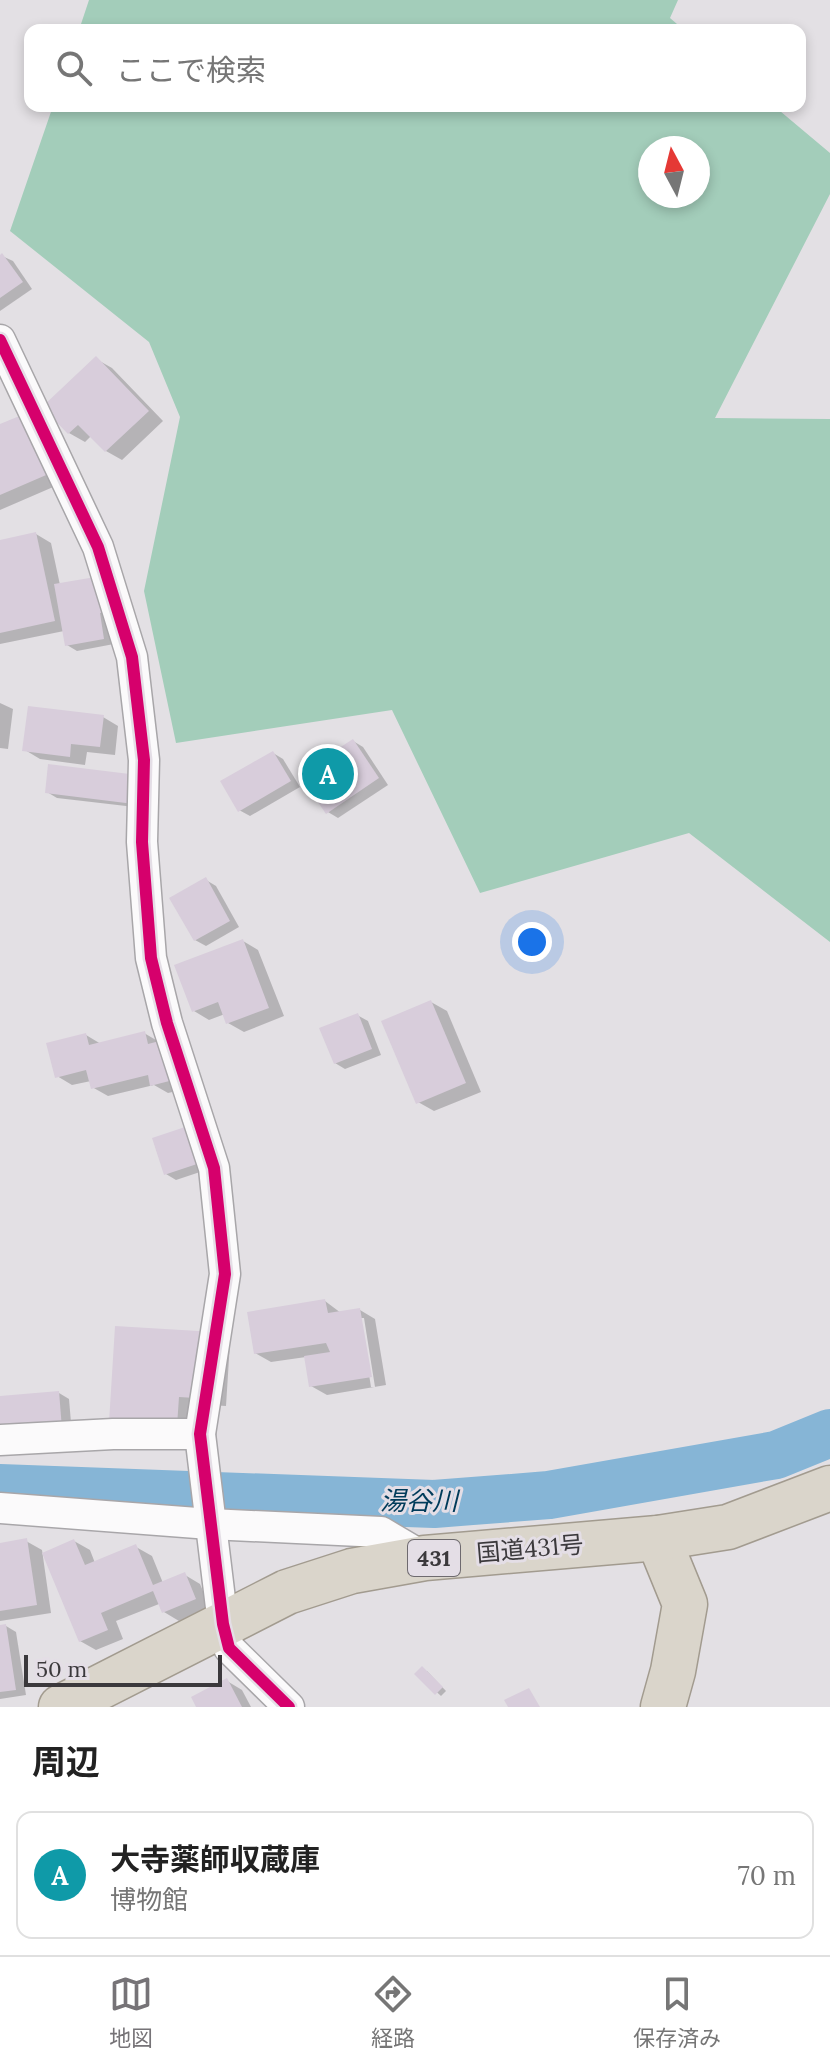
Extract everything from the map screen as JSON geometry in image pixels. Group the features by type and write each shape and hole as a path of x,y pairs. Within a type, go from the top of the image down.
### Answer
{"highway":[{"name":"国道431号","path":"61,1707 287,1592 339,1575 425,1558 658,1538 728,1527 830,1488"},
{"path":"635,1707 647,1676 655,1621 658,1538"},
{"path":"658,1538 685,1604 663,1707"}],"street":[{"path":"0,340 98,547 132,657 144,760 142,842 151,958 167,1023 214,1168 225,1274 200,1434 223,1624 229,1648 289,1707"},
{"path":"0,1440 113,1434 200,1434"},
{"path":"0,1508 210,1524 381,1532 425,1558"}],"green space":[{"path":"89,0 678,0 670,18 677,24 81,24"},
{"path":"51,112 781,112 830,153 830,194 715,418 830,419 830,942 689,833 480,893 392,710 176,743 144,591 180,417 149,342 10,231"}],"building":[{"path":"2,253 23,282 0,298 0,255"},
{"path":"96,356 149,411 105,452 78,425 68,434 42,407"},
{"path":"34,410 60,469 0,495 0,424"},
{"path":"36,532 55,621 0,633 0,540"},
{"path":"107,575 113,610 100,613 104,639 65,646 54,584"},
{"path":"28,706 104,715 100,747 71,744 70,757 22,751"},
{"path":"353,739 379,778 326,814 299,774"},
{"path":"273,751 291,781 238,812 220,781"},
{"path":"48,764 146,776 142,805 45,793"},
{"path":"206,877 230,921 194,941 169,898"},
{"path":"243,939 269,1008 226,1024 218,1002 192,1012 174,965"},
{"path":"431,1000 466,1083 416,1104 381,1021"},
{"path":"358,1013 372,1049 334,1064 319,1028"},
{"path":"145,1031 148,1044 175,1037 185,1077 150,1086 148,1075 91,1089 86,1070 55,1078 46,1043 86,1033 89,1045"},
{"path":"203,1121 215,1158 164,1175 152,1138"},
{"path":"325,1299 328,1313 360,1308 372,1377 309,1387 304,1356 330,1352 326,1343 254,1354 247,1312"},
{"path":"115,1326 215,1332 211,1399 179,1397 177,1426 109,1422"},
{"path":"59,1391 62,1429 0,1434 0,1396"},
{"path":"27,1538 37,1605 0,1611 0,1543"},
{"path":"74,1539 85,1565 136,1544 153,1585 185,1572 196,1599 162,1613 153,1591 101,1613 108,1630 79,1642 42,1553"},
{"path":"6,1624 16,1690 0,1692 0,1625"},
{"path":"422,1666 443,1687 435,1695 414,1674"},
{"path":"227,1678 242,1707 196,1707 191,1697"},
{"path":"529,1688 540,1707 508,1707 504,1700"}],"waterway":[{"name":"湯谷川","path":"0,1488 434,1504 549,1495 776,1455 830,1433"}],"cycle path":[{"path":"0,340 98,547 132,657 144,760 142,842 151,958 167,1023 214,1168 225,1274 200,1434 223,1624 229,1648 289,1707"}],"place":[{"name":"大寺薬師収蔵庫","path":"328,774"}]}
